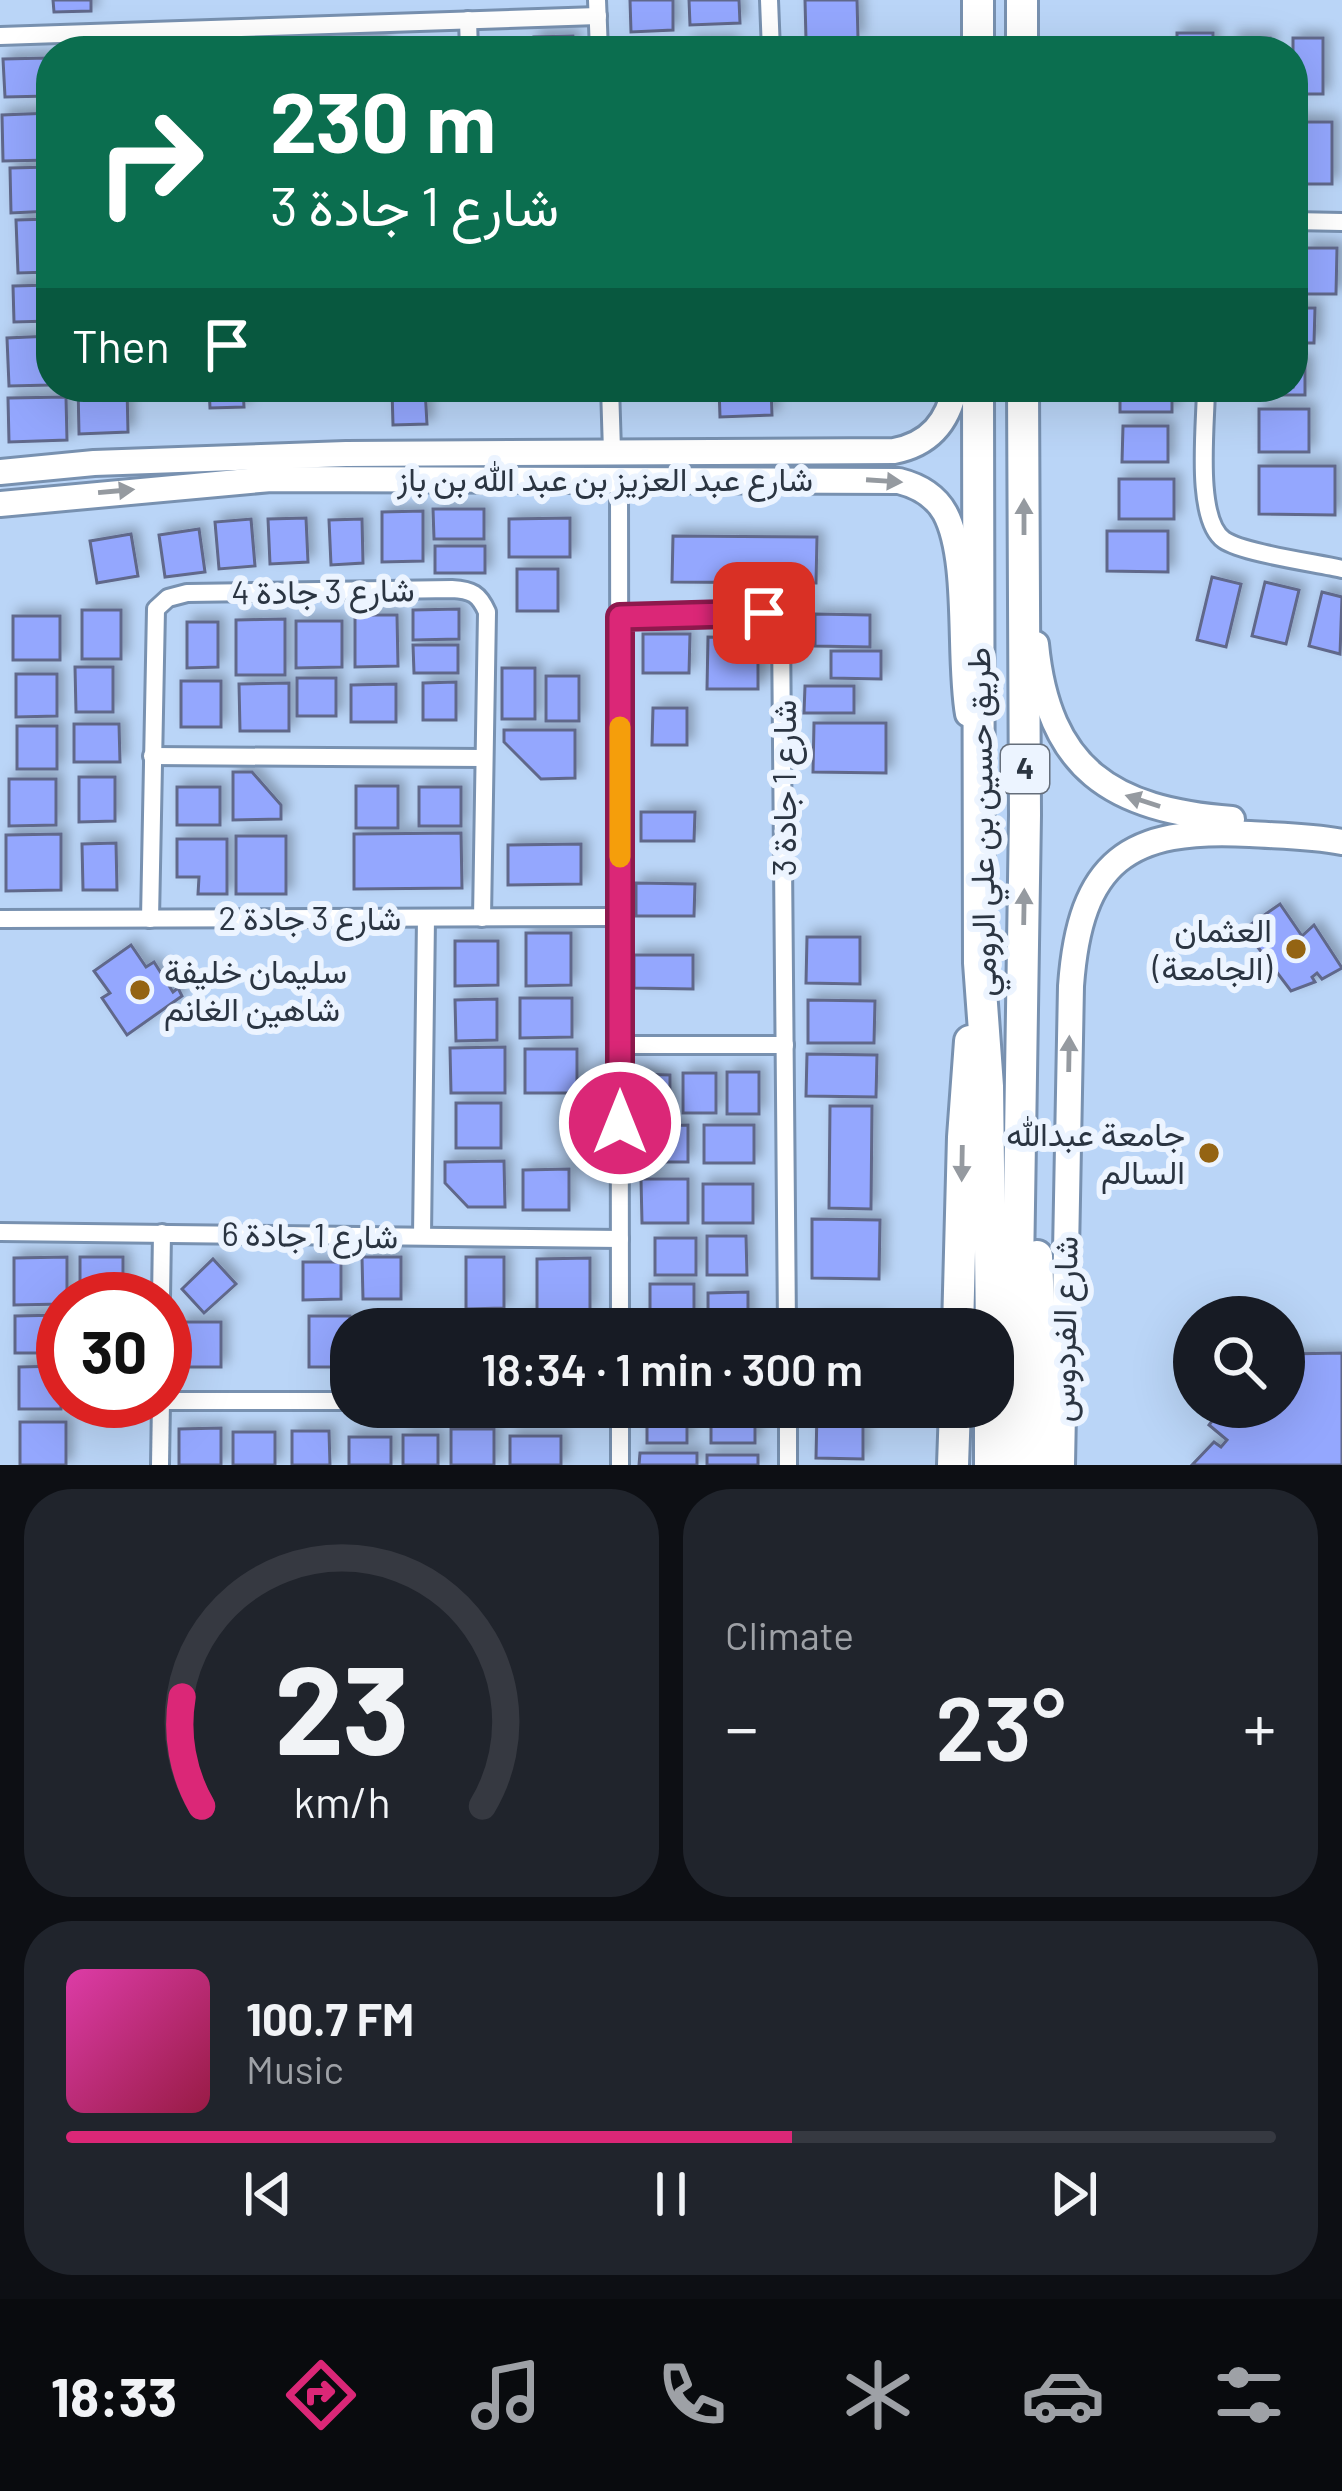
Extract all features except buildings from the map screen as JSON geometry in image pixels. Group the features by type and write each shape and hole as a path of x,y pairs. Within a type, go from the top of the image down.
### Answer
{"highway":[{"path":"978,0 978,36"},
{"name":"طريق حسين بن علي الرومي","path":"978,402 979,963 988,1086 991,1308"},
{"name":"طريق حسين بن علي الرومي","path":"1015,1465 1023,402"},
{"path":"959,1308 965,1094 979,963"},
{"path":"1019,1150 1035,1207 1045,1465"},
{"path":"953,1465 955,1428"},
{"path":"990,1428 990,1465"}],"street":[{"path":"381,0 382,23"},
{"path":"769,0 770,36"},
{"path":"0,36 468,20 598,8"},
{"path":"468,20 469,36"},
{"path":"139,31 139,36"},
{"path":"1308,221 1342,222"},
{"path":"610,402 612,451"},
{"name":"شارع عبد العزيز بن عبد الله بن باز","path":"0,472 256,456 894,452 915,446 933,433 952,402"},
{"path":"1206,402 1206,499 1213,528 1229,544 1342,569"},
{"path":"271,479 273,464 279,462 334,461 346,454"},
{"path":"166,487 182,479 254,468 256,456"},
{"path":"619,478 620,1308"},
{"name":"شارع عبد العزيز بن عبد الله بن باز","path":"0,504 271,479 884,480 914,485 945,512 955,544 962,673 979,763"},
{"name":"شارع 3 جادة 4","path":"150,919 156,609 168,598 187,593 452,589 481,597 488,612 482,918"},
{"path":"1024,591 1050,717 1066,748 1101,782 1130,797 1198,815 1342,824"},
{"name":"شارع 1 جادة 3","path":"620,617 764,613 781,625 787,1308"},
{"path":"152,756 483,758"},
{"name":"شارع الفردوس","path":"1062,1465 1070,986 1074,942 1086,906 1116,864 1166,836 1217,832 1342,842"},
{"name":"شارع 3 جادة 2","path":"0,920 620,917"},
{"path":"422,1236 426,918"},
{"path":"620,1046 785,1045"},
{"name":"شارع 1 جادة 6","path":"0,1232 620,1239"},
{"path":"161,1272 162,1234"},
{"path":"192,1401 330,1401"},
{"path":"160,1465 162,1428"},
{"path":"620,1428 620,1465"},
{"path":"788,1428 788,1465"}],"slow traffic":[{"path":"620,727 620,857"}],"place":[{"name":"العثمان (الجامعة)","path":"1296,949"},
{"name":"سليمان خليفة شاهين الغانم","path":"140,990"},
{"name":"جامعة عبدالله السالم","path":"1209,1153"}],"route":[{"path":"620,1123 620,617 764,613"}]}
